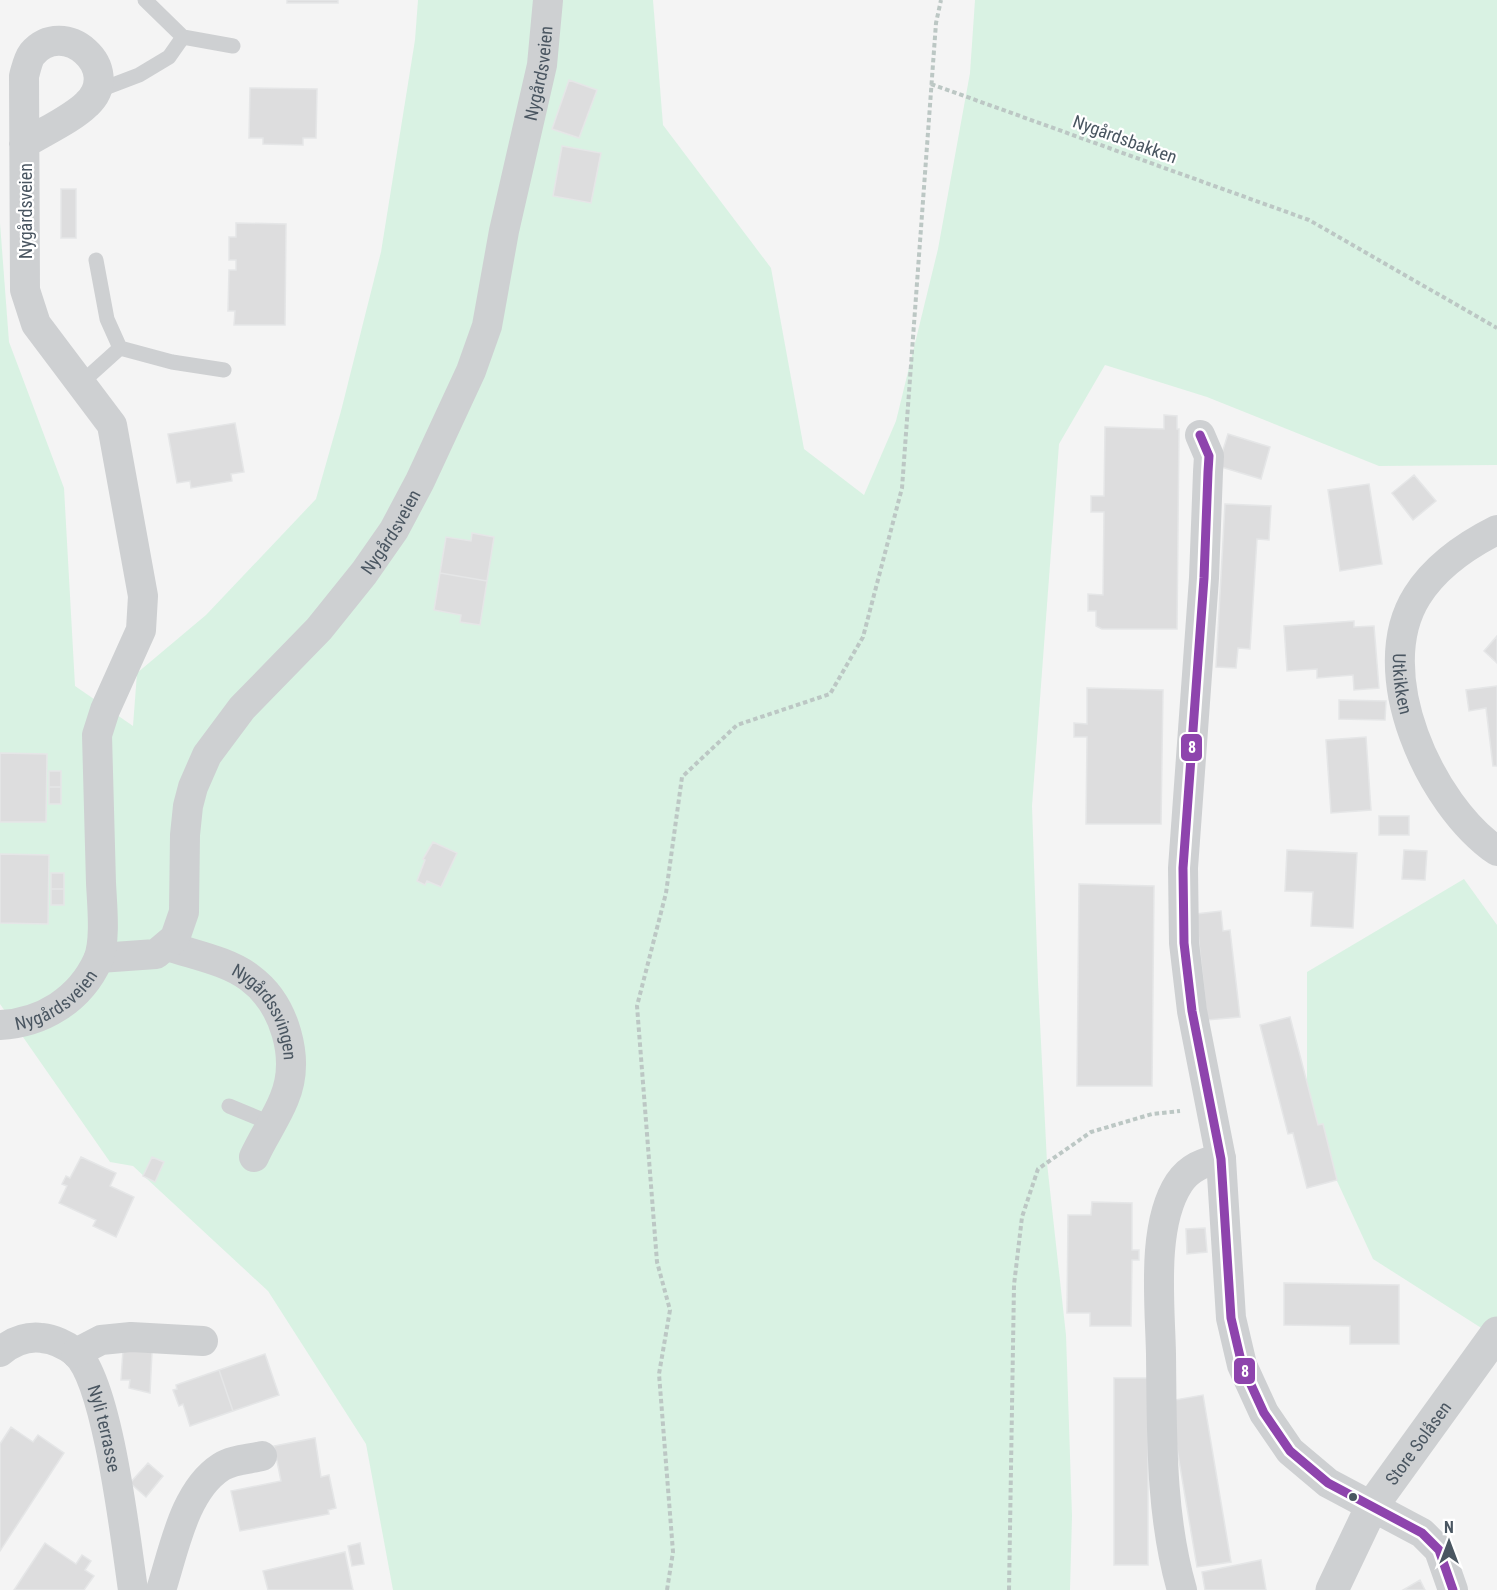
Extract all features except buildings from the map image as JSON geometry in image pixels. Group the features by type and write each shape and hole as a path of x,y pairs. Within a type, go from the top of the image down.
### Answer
{"street":[{"name":"Nygårdsveien","path":"99,958 156,954 175,938 184,912 185,835 188,806 193,787 207,755 242,708 319,628 364,573 394,530 420,481 471,371 487,326 504,231 542,65 548,0"},
{"name":"Nygårdsveien","path":"0,1025 14,1024 59,1009 84,985 99,958 102,921 97,735 105,710 141,630 143,597 112,425 36,324 25,290 24,144 24,76 31,54 46,43 76,43 92,54 99,74 97,91 88,104 24,144"},
{"path":"1200,435 1209,456 1204,578 1183,868 1184,943 1192,1011 1221,1159 1230,1318 1242,1365 1264,1413 1290,1451 1328,1483 1422,1533 1439,1550 1453,1590"},
{"name":"Utkikken","path":"1497,530 1471,543 1445,563 1416,597 1403,633 1401,673 1411,729 1438,789 1456,813 1497,851"},
{"name":"Nygårdssvingen","path":"168,946 249,977 267,993 280,1014 289,1044 290,1066 285,1098 254,1157"},
{"path":"1180,1588 1169,1529 1162,1450 1160,1282 1164,1224 1178,1185 1189,1171 1207,1161 1221,1159"},
{"name":"Store Solåsen","path":"1332,1590 1372,1506 1497,1333"},
{"path":"0,1352 7,1346 31,1336 52,1339 76,1353 101,1340 131,1337 203,1341"},
{"name":"Nyli terrasse","path":"76,1353 95,1388 109,1439 133,1590"},
{"path":"160,1590 185,1517 201,1485 222,1466 262,1456"}],"lane":[{"path":"145,0 183,37 233,46"},
{"path":"97,91 139,75 169,57 183,37"},
{"path":"96,260 107,319 120,348"},
{"path":"80,384 120,348"},
{"path":"120,348 172,362 224,370"},
{"path":"229,1107 270,1123"}],"path":[{"path":"667,1590 673,1552 658,1374 670,1310 657,1262 637,1006 666,892 682,777 737,725 830,694 863,637 902,488 931,84 936,23 941,0"},
{"name":"Nygårdsbakken","path":"931,84 1309,220 1497,328"},
{"path":"1010,1590 1014,1285 1022,1217 1038,1169 1090,1132 1152,1114 1211,1108"}],"green space":[{"path":"418,0 653,0 663,125 771,268 804,449 864,495 896,421 938,249 970,73 975,0 1497,0 1497,465 1379,466 1207,397 1105,365 1059,444 1032,806 1047,1163 1066,1335 1072,1516 1070,1590 393,1590 366,1444 268,1291 133,1166 110,1162 0,1004 0,223 9,342 64,488 75,686 133,726 137,673 206,615 316,499 381,252 415,40"},
{"path":"1464,879 1497,925 1497,1338 1373,1259 1307,1116 1307,972"}],"transit line":[{"name":"8","path":"1200,435 1209,456 1204,578 1183,868 1184,943 1192,1011 1221,1159 1231,1318 1242,1365 1264,1413 1290,1451 1328,1483 1422,1533 1439,1550 1453,1590"}]}
